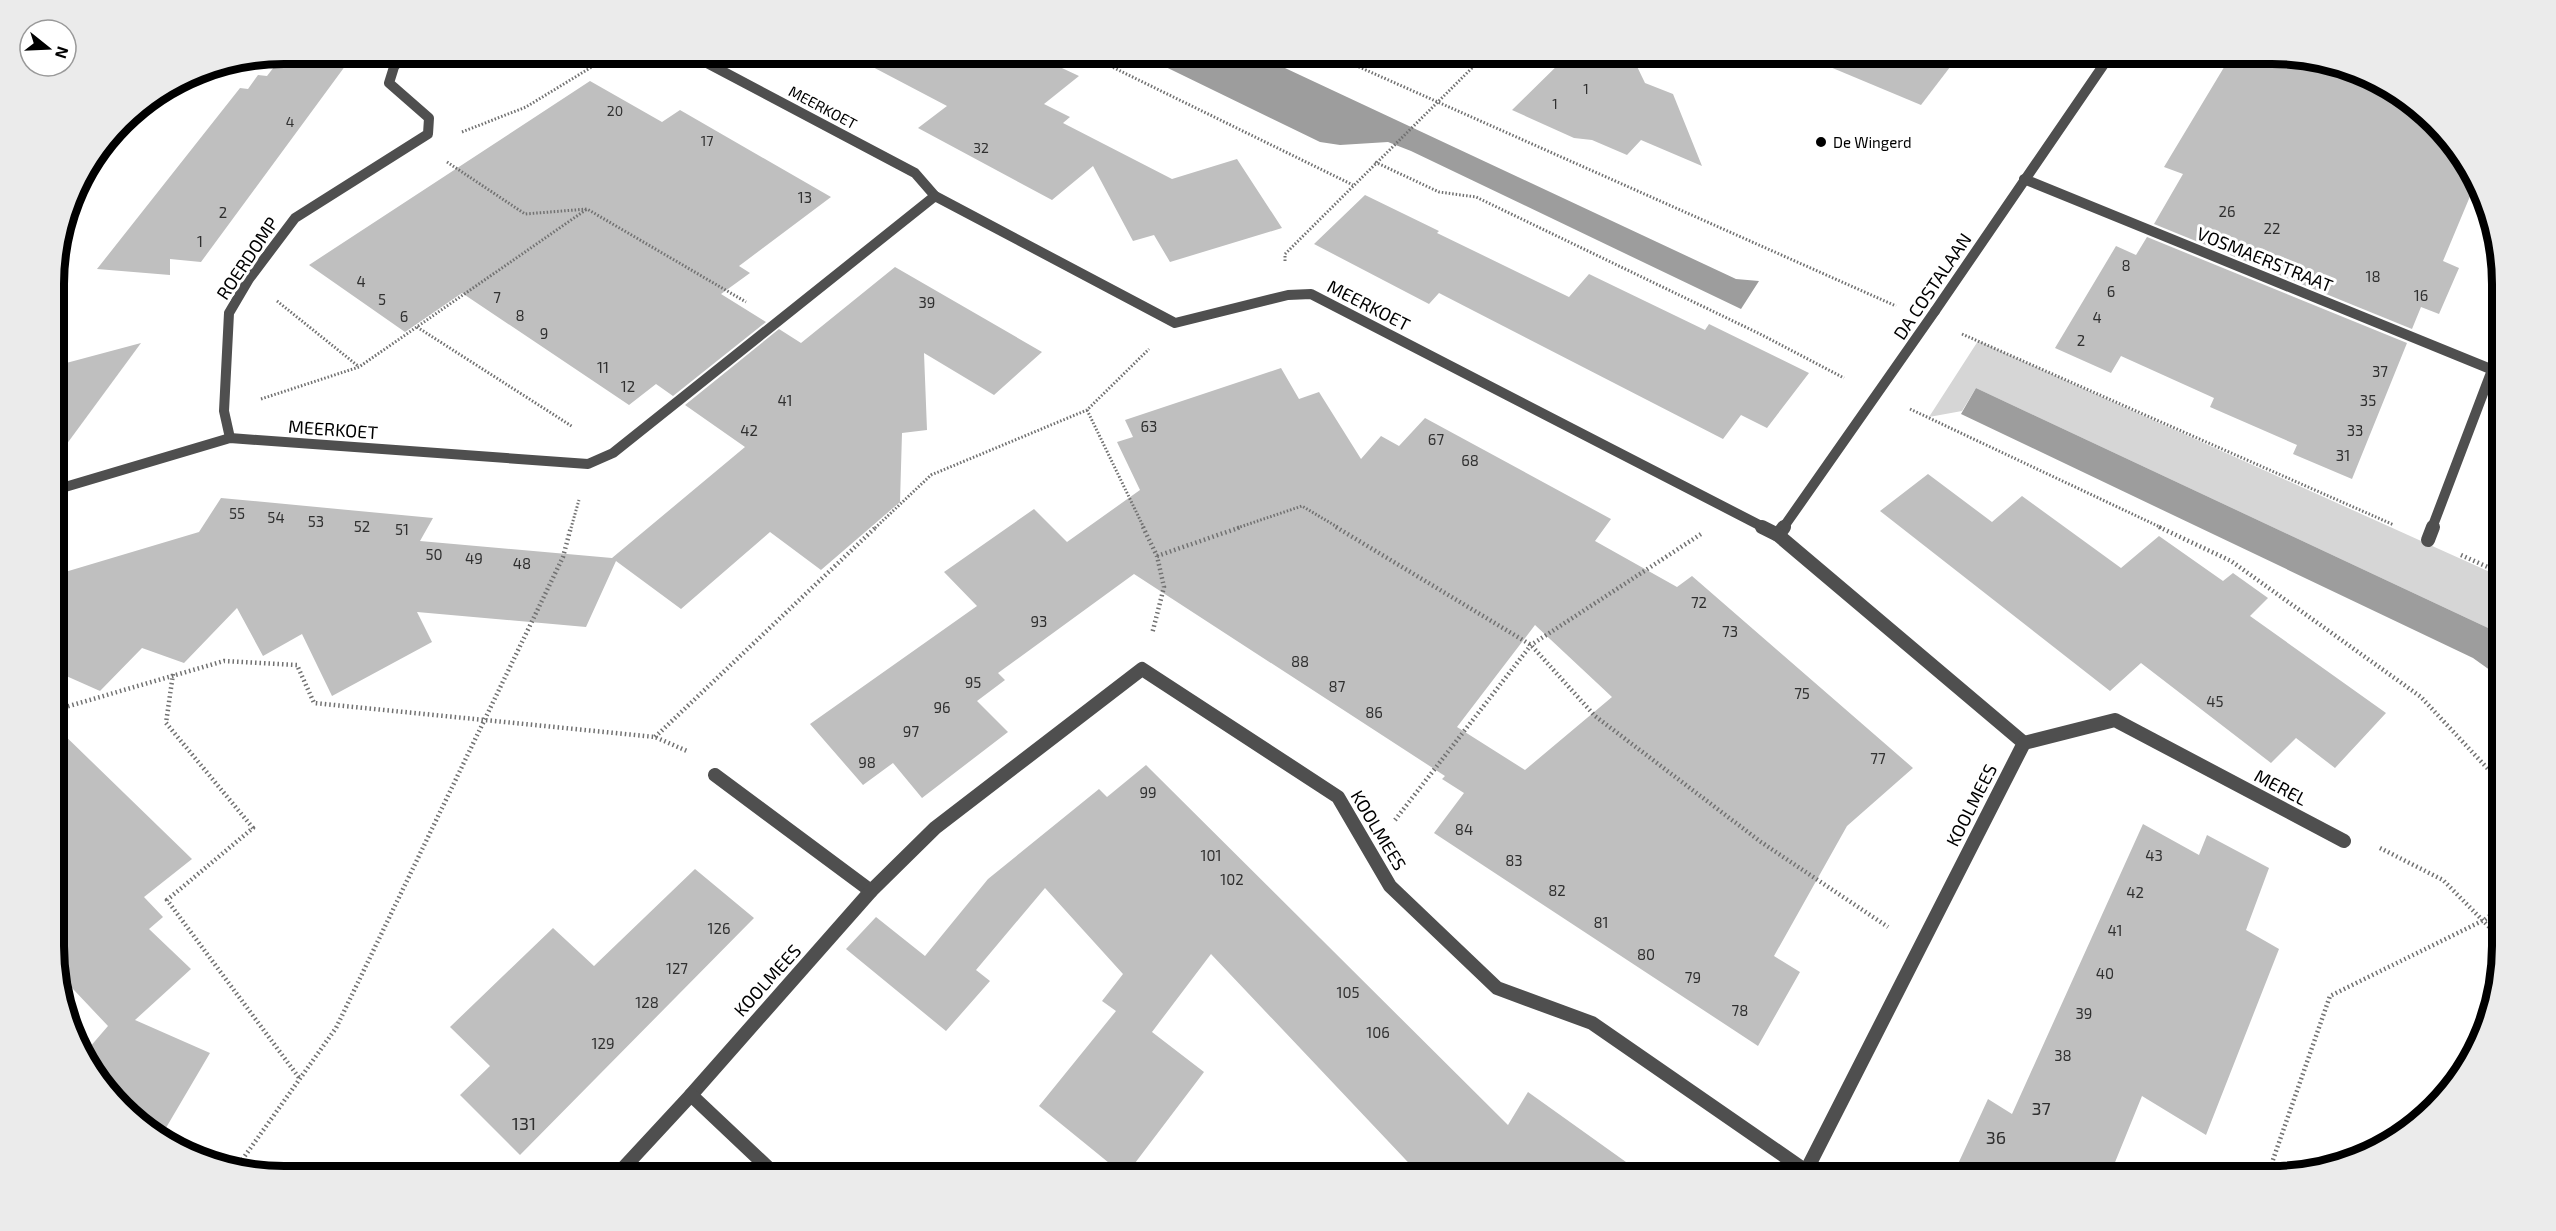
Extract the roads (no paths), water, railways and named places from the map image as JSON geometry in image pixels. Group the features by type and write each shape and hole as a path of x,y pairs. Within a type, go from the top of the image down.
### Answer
{"street":[{"name":"ROERDOMP","path":"230,438 224,411 229,313 249,279 295,218 428,134 429,118 389,83 396,64"},
{"name":"MEERKOET","path":"709,64 915,173 935,196 1141,308 1175,323 1288,294 1311,294 1778,535"},
{"name":"DA COSTALAAN","path":"1778,535 2104,64"},
{"name":"VOSMAERSTRAAT","path":"2025,179 2492,370"},
{"name":"MEERKOET","path":"64,487 230,438 588,464 613,453 935,196"},
{"path":"2428,540 2492,373"},
{"path":"1778,535 2024,743"},
{"name":"KOOLMEES","path":"625,1166 871,891 934,828 1142,669 1338,797 1390,886 1497,988 1592,1023 1794,1166"},
{"name":"MEREL","path":"2024,743 2115,720 2344,841"},
{"name":"KOOLMEES","path":"1809,1166 1921,950 2024,743"},
{"path":"715,774 871,891"},
{"path":"691,1095 766,1166"}],"place":[{"name":"De Wingerd","path":"1821,142"}]}
